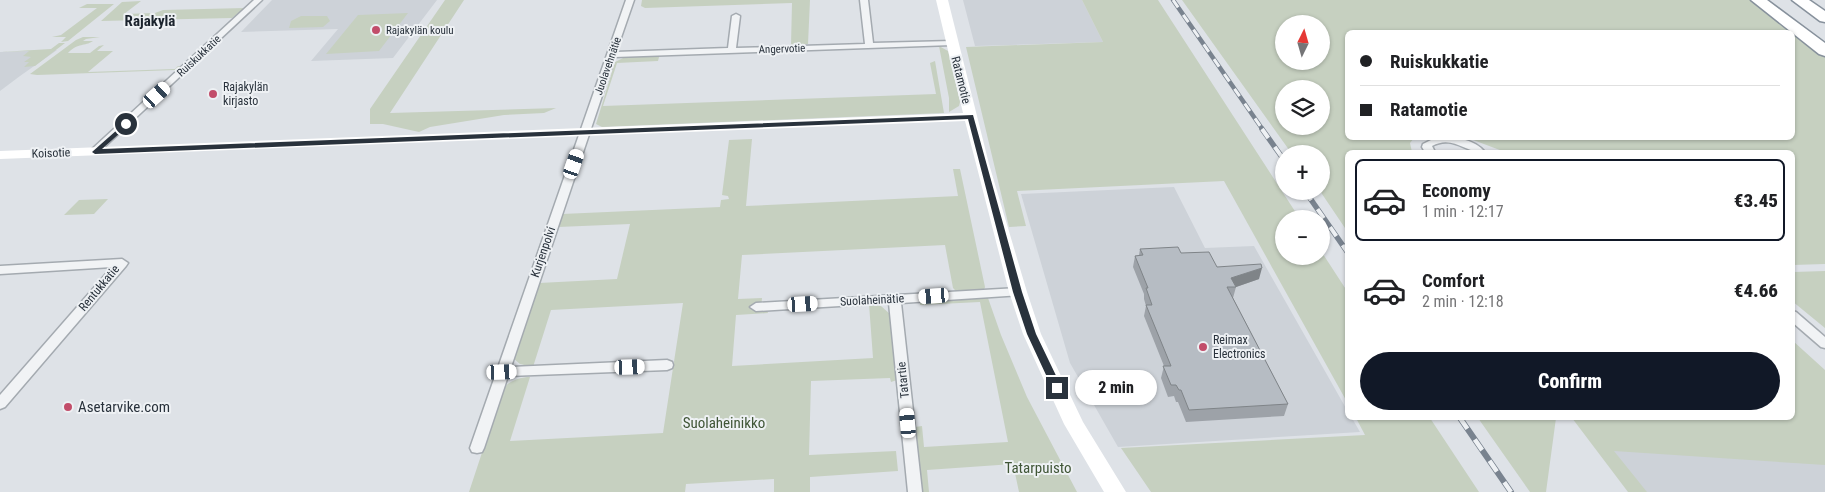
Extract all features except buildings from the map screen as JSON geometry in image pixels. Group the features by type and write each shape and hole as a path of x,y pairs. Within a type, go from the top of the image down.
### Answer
{"highway":[{"path":"1758,0 1825,51"},
{"path":"1799,0 1825,18"}],"street":[{"name":"Ruiskukkatie","path":"95,152 258,0"},
{"name":"Juolavehnätie","path":"584,132 630,0"},
{"path":"864,0 869,45"},
{"name":"Ratamotie","path":"942,0 970,117 1018,292 1032,334 1074,424 1115,492"},
{"path":"732,50 736,16"},
{"name":"Angervotie","path":"612,55 952,42"},
{"name":"Koisotie","path":"0,155 970,117"},
{"name":"Kurjenpolvi","path":"477,448 584,132"},
{"path":"1429,150 1428,144 1440,140"},
{"path":"1449,140 1466,143 1477,150"},
{"name":"Rentukkatie","path":"0,270 122,263 0,404"},
{"name":"Suolaheinätie","path":"756,307 1018,292"},
{"name":"Tatartie","path":"895,299 915,492"},
{"path":"1795,318 1825,344"},
{"path":"502,372 667,365"}],"shaded area":[{"name":"Rajakylän koulu","path":"272,0 437,0 393,58 311,61 338,29 241,32"},
{"path":"963,0 1082,0 1103,42 975,46"},
{"path":"57,50 20,76 0,91 0,52"},
{"path":"1174,187 1205,248 1254,246 1345,406 1345,420 1353,420 1360,432 1118,447 1070,363 1021,194"},
{"path":"1825,391 1825,492 1632,492 1575,420 1795,420 1795,416"}],"green space":[{"path":"445,0 464,0 390,113 556,108 544,113 504,115 430,127 419,132 383,124 370,124 370,109"},
{"path":"642,0 810,0 808,44 791,45 792,3 645,8 641,6"},
{"path":"1082,0 1158,0 1275,180 1275,200 1288,200 1294,210 1275,210 1275,265 1330,265 1345,288 1345,398 1224,181 1017,191 1026,226 1009,227 966,47 1103,42"},
{"path":"1182,0 1752,0 1790,30 1345,30 1345,140 1412,140 1410,143 1412,150 1345,150 1345,228 1326,200 1330,200 1330,145 1286,145 1278,135 1330,135 1330,80 1275,80 1275,130"},
{"path":"141,1 124,14 155,13 163,10 245,8 232,18 101,21 122,2"},
{"path":"87,4 114,4 68,41 61,42 66,37 52,37 61,35 97,8 79,8"},
{"path":"408,13 379,51 326,54 358,15"},
{"path":"301,16 327,16 330,21 323,27 289,28 291,21"},
{"path":"1795,34 1825,57 1825,264 1795,265 1795,150 1500,150 1473,140 1795,140"},
{"path":"83,37 100,37 86,39 83,41 93,41 75,47 68,53 90,53 99,46 104,45 97,51 113,51 88,72 175,69 178,66 183,66 175,70 30,74 76,40"},
{"path":"59,43 65,43 35,66 24,67 29,62 24,62 31,57 23,56 29,51 0,52 51,49"},
{"path":"939,46 948,51 960,102 959,106 949,112 949,98"},
{"path":"656,55 659,57 658,61 617,63 603,106 936,94 930,63 935,61 944,113 602,127 596,124 615,62 627,56"},
{"name":"Suolaheinikko","path":"752,139 746,206 958,196 953,169 960,169 985,287 984,290 956,291 953,288 945,245 742,255 738,299 762,298 761,309 767,310 768,313 736,315 732,366 873,358 869,304 881,306 891,315 897,380 891,382 890,378 811,381 809,455 896,451 898,471 810,477 810,492 774,492 774,479 686,484 685,492 469,492 503,389 508,384 519,379 530,377 510,441 663,433 683,303 551,310 533,367 520,364 514,359 539,283 617,279 630,224 558,227 562,214 720,207 721,200 729,199 728,196 722,195 729,140"},
{"path":"108,199 94,214 64,215 79,200"},
{"path":"1825,271 1825,328 1795,303 1795,272"},
{"name":"Tatarpuisto","path":"988,298 1027,397 1077,492 1019,492 1013,464 927,470 929,492 922,492 915,427 922,426 924,447 1008,442 980,302 920,305 920,303"},
{"path":"1795,343 1825,370 1825,465 1614,451 1647,492 1628,492 1574,420 1795,420"},
{"path":"1357,420 1431,420 1479,492 1151,492 1121,448 1365,435"},
{"path":"1479,420 1556,420 1546,492 1530,492"}],"railway":[{"path":"1173,0 1263,130"},
{"path":"1262,129 1275,147"},
{"path":"1311,200 1345,249"},
{"path":"1461,420 1511,492"}],"place":[{"name":"Rajakylän koulu","path":"376,30"},
{"name":"Rajakylän kirjasto","path":"213,94"},
{"name":"Reimax Electronics","path":"1203,347"},
{"name":"Asetarvike.com","path":"68,407"}],"district":[{"name":"Rajakylä","path":"150,21"}],"route":[{"path":"126,124 95,152 970,117 1018,292 1032,334 1057,388"}]}
